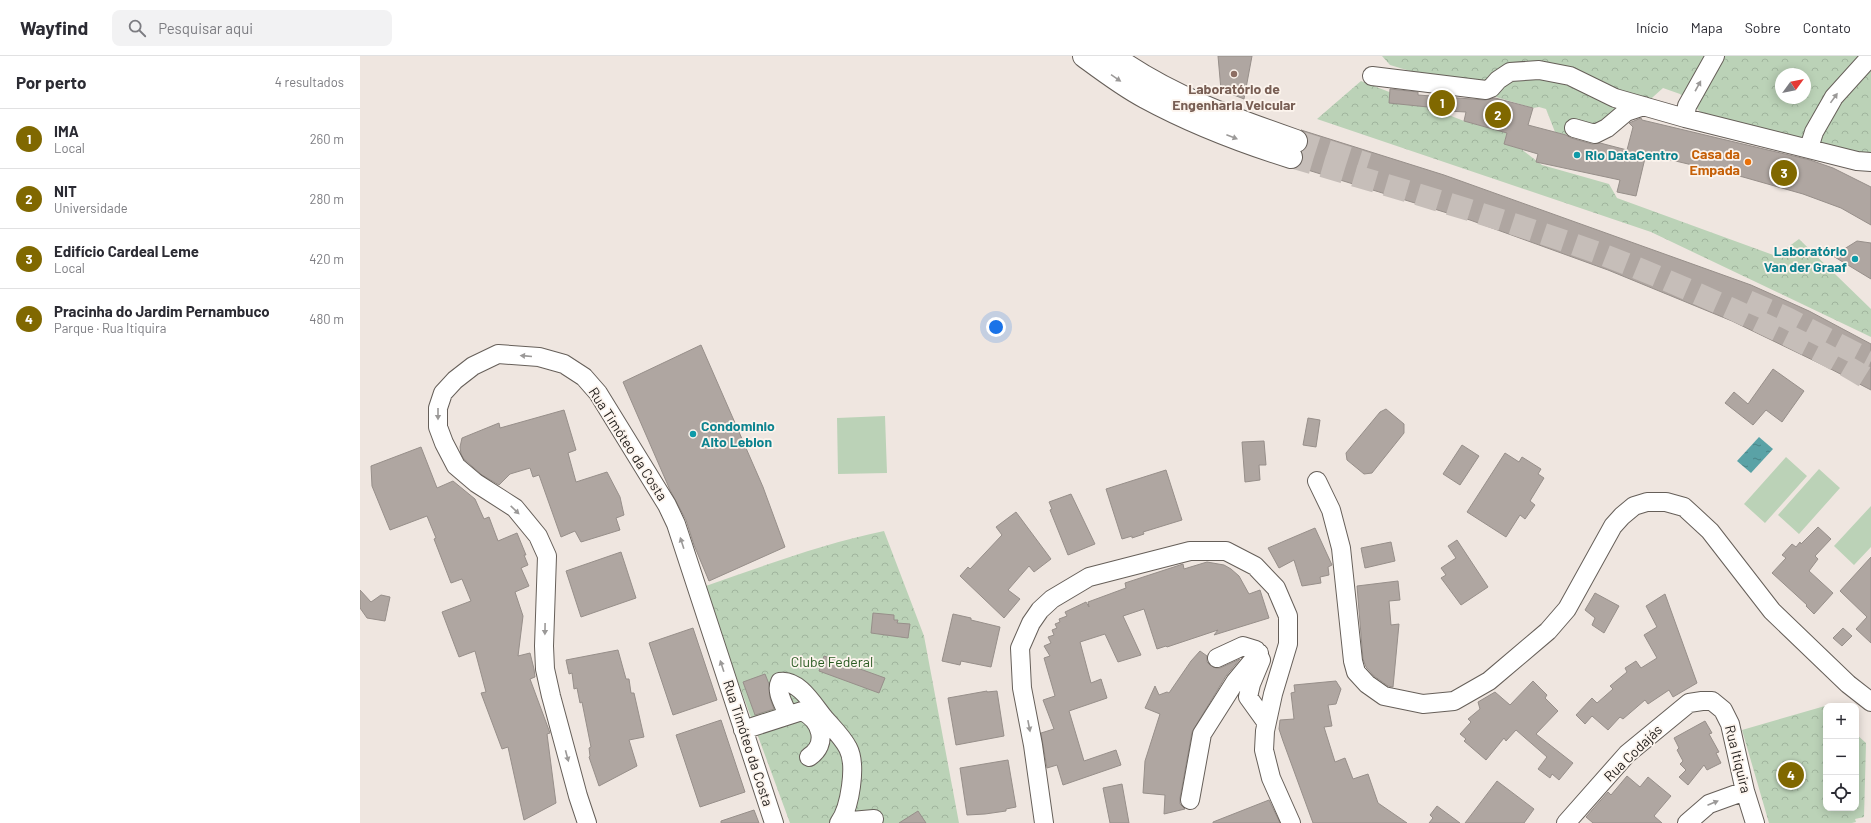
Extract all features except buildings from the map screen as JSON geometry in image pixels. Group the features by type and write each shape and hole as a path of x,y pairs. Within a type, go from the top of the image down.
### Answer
{"highway":[{"path":"1084,56 1150,100 1227,135 1293,149 1239,121 1189,100 1164,87 1113,56"}],"street":[{"path":"1685,118 1687,106 1715,56"},
{"path":"1809,148 1814,132 1834,97 1869,56"},
{"path":"1372,76 1486,90 1491,88 1498,80 1510,72 1539,70 1570,76 1615,98 1685,118 1856,161 1871,162"},
{"path":"1574,128 1595,134 1607,128 1626,112 1644,106"},
{"name":"Rua Timóteo da Costa","path":"587,823 576,789 551,696 546,669 545,618 547,556 538,536 515,508 476,483 456,466 444,443 438,427 438,408 443,392 473,366 498,354 539,357 564,364 584,377 598,393 667,505 676,524 774,823"},
{"path":"1317,481 1331,510 1341,548 1353,661 1356,672 1367,684 1384,696 1423,704 1454,701 1489,681 1548,631 1567,609 1613,526 1634,506 1647,502 1666,502 1684,507 1710,531 1772,611 1848,684 1871,702"},
{"path":"1044,823 1033,745 1022,688 1020,648 1031,623 1040,610 1052,599 1089,577 1190,551 1226,550 1255,566 1276,588 1288,616 1288,644 1266,722 1264,750 1271,778 1291,823"},
{"path":"1190,800 1202,734 1242,688 1259,653 1251,647 1243,646 1217,658"},
{"path":"788,716 778,686 780,682 786,681 797,686 821,721 848,748 853,760 849,792 841,821 874,819"},
{"path":"1242,688 1266,722"},
{"name":"Rua Itiquira","path":"1712,701 1723,710 1730,724 1745,791 1755,823"},
{"name":"Rua Codajás","path":"1566,823 1627,754 1672,716 1689,703 1712,701"},
{"path":"743,730 802,711 821,721"},
{"path":"809,757 816,752 820,746 821,721"},
{"path":"1687,823 1709,804 1745,791"}],"green space":[{"path":"1382,56 1871,56 1871,171 1711,121 1680,94 1663,88 1644,105 1588,140 1555,132 1546,109 1539,107 1533,108 1390,65"},
{"path":"1361,81 1464,121 1507,133 1504,144 1521,149 1542,165 1609,184 1617,198 1776,256 1799,239 1871,309 1871,337 1651,232 1317,119"},
{"path":"885,416 887,473 838,474 837,418"},
{"path":"1786,457 1807,476 1765,523 1744,504"},
{"path":"1819,469 1840,488 1799,534 1778,515"},
{"path":"1871,506 1871,547 1854,565 1834,546"},
{"name":"Clube Federal","path":"884,531 924,636 959,823 790,823 703,587 770,563 815,549"},
{"path":"1823,707 1823,811 1859,811 1859,737 1866,743 1864,817 1855,819 1856,822 1852,823 1769,823 1742,730"}],"water":[{"path":"1759,437 1773,449 1751,473 1737,461"}],"tunnel":[{"path":"1296,141 1368,164"},
{"path":"1291,157 1482,214 1596,252 1647,272 1732,309 1820,352 1871,381"},
{"path":"1748,301 1787,318 1871,361"}],"place":[{"name":"Laboratório de Engenharia Veicular","path":"1234,74"},
{"name":"IMA","path":"1442,103"},
{"name":"NIT","path":"1498,115"},
{"name":"Rio DataCentro","path":"1577,155"},
{"name":"Casa da Empada","path":"1748,162"},
{"name":"Edifício Cardeal Leme","path":"1784,173"},
{"name":"Laboratório Van der Graaf","path":"1855,259"},
{"name":"Condominio Alto Leblon","path":"693,434"},
{"name":"Pracinha do Jardim Pernambuco","path":"1791,775"}]}
